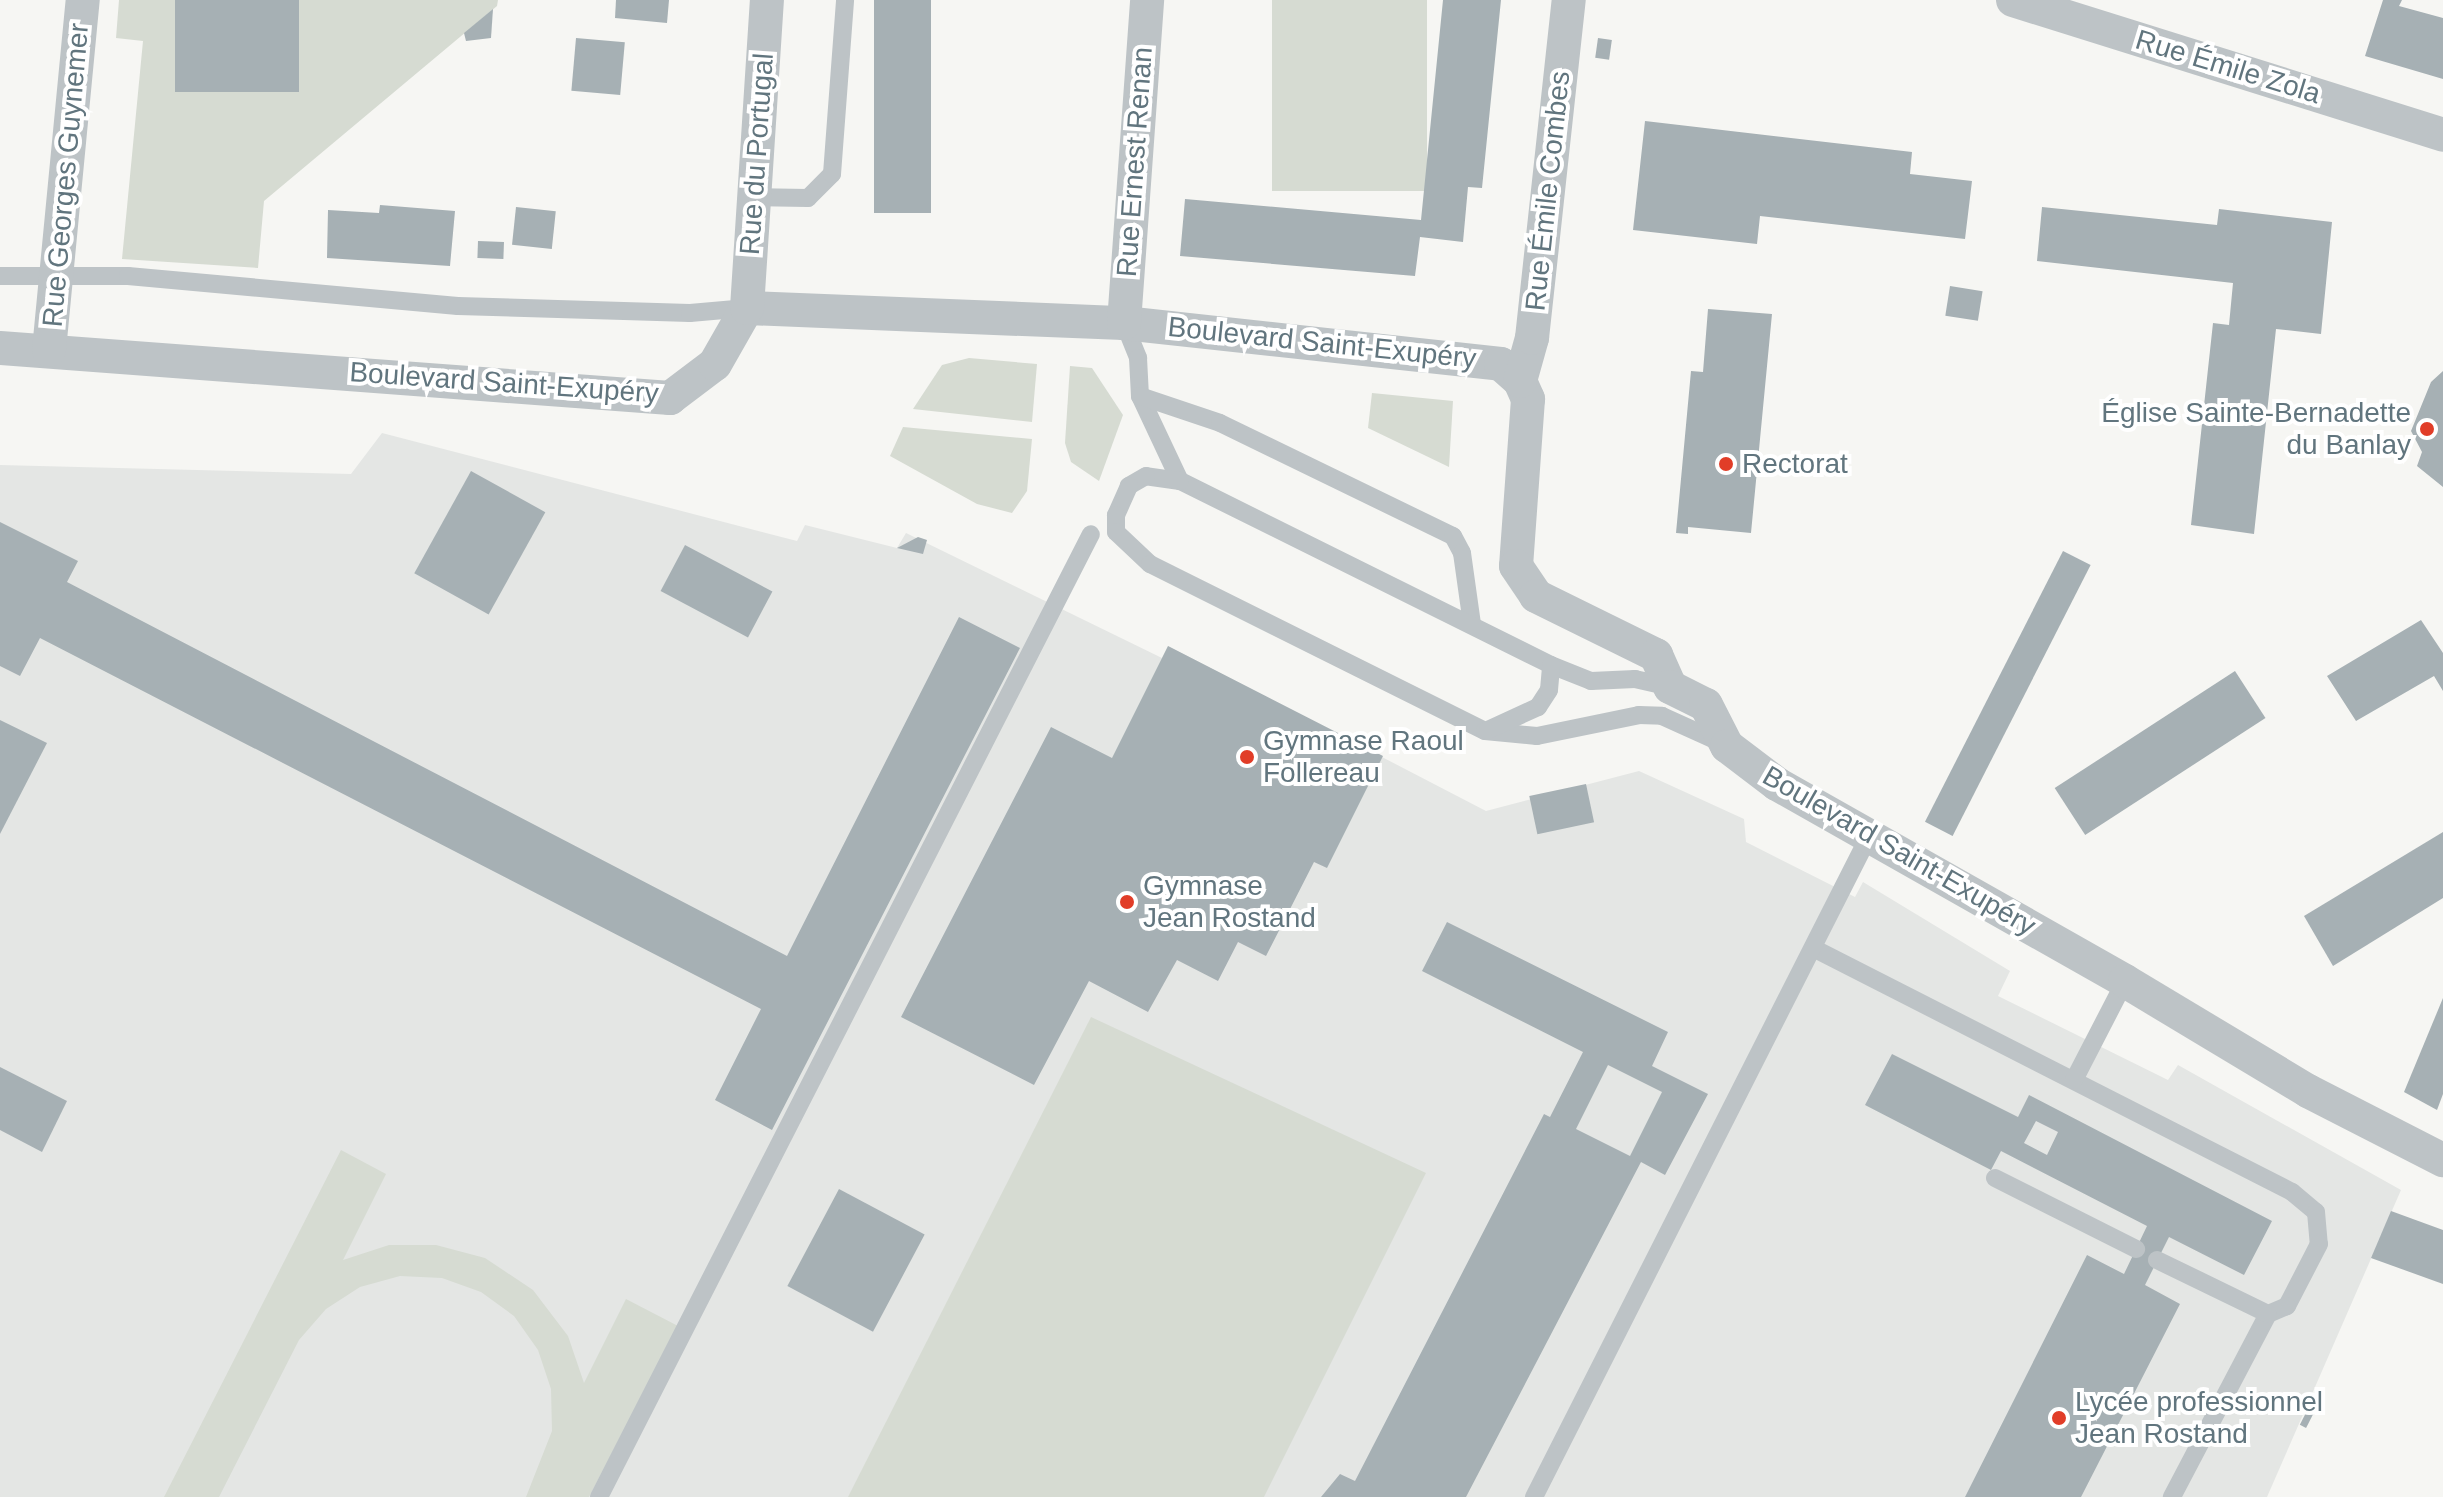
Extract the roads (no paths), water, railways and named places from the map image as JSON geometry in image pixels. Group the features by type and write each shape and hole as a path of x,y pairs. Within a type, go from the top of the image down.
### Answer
{"street":[{"name":"Rue Georges Guynemer","path":"49,350 60,277 83,0"},
{"name":"Rue du Portugal","path":"747,308 767,0"},
{"name":"Rue Ernest Renan","path":"1124,323 1147,0"},
{"name":"Rue Émile Combes","path":"1520,381 1532,338 1569,0"},
{"name":"Rue Émile Zola","path":"2013,0 2443,135"},
{"name":"Boulevard Saint-Exupéry","path":"0,348 670,398 715,364 747,308 1124,323 1490,359 1520,381"},
{"path":"1520,381 1528,399 1516,566 1521,580 1536,596 1656,655 1670,687"},
{"name":"Boulevard Saint-Exupéry","path":"1670,687 1706,705 1727,746 1777,784 2125,981 2308,1091 2443,1160"}],"lane":[{"path":"754,197 808,198 832,174 845,0"},
{"path":"0,276 128,276 458,306 690,313 747,308"},
{"path":"1124,323 1138,358 1140,396 1180,481"},
{"path":"1140,396 1220,423 1453,536 1462,553 1472,624"},
{"path":"1670,687 1635,679 1591,681 1551,665 1180,481 1146,476 1129,486 1116,515 1116,532 1150,564 1485,731 1537,736 1639,715 1662,716 1727,746"},
{"path":"599,1497 1091,534"},
{"path":"1485,731 1538,707 1549,690 1551,665"},
{"path":"1534,1497 1870,834"},
{"path":"1813,948 2292,1192 2316,1212 2319,1244 2287,1306 2268,1314 2172,1497"},
{"path":"2074,1080 2125,981"},
{"path":"1995,1178 2136,1249"},
{"path":"2157,1260 2268,1314"}],"place":[{"name":"Église Sainte-Bernadette du Banlay","path":"2427,429"},
{"name":"Rectorat","path":"1726,464"},
{"name":"Gymnase Raoul Follereau","path":"1247,757"},
{"name":"Gymnase Jean Rostand","path":"1127,902"},
{"name":"Lycée professionnel Jean Rostand","path":"2059,1418"}]}
